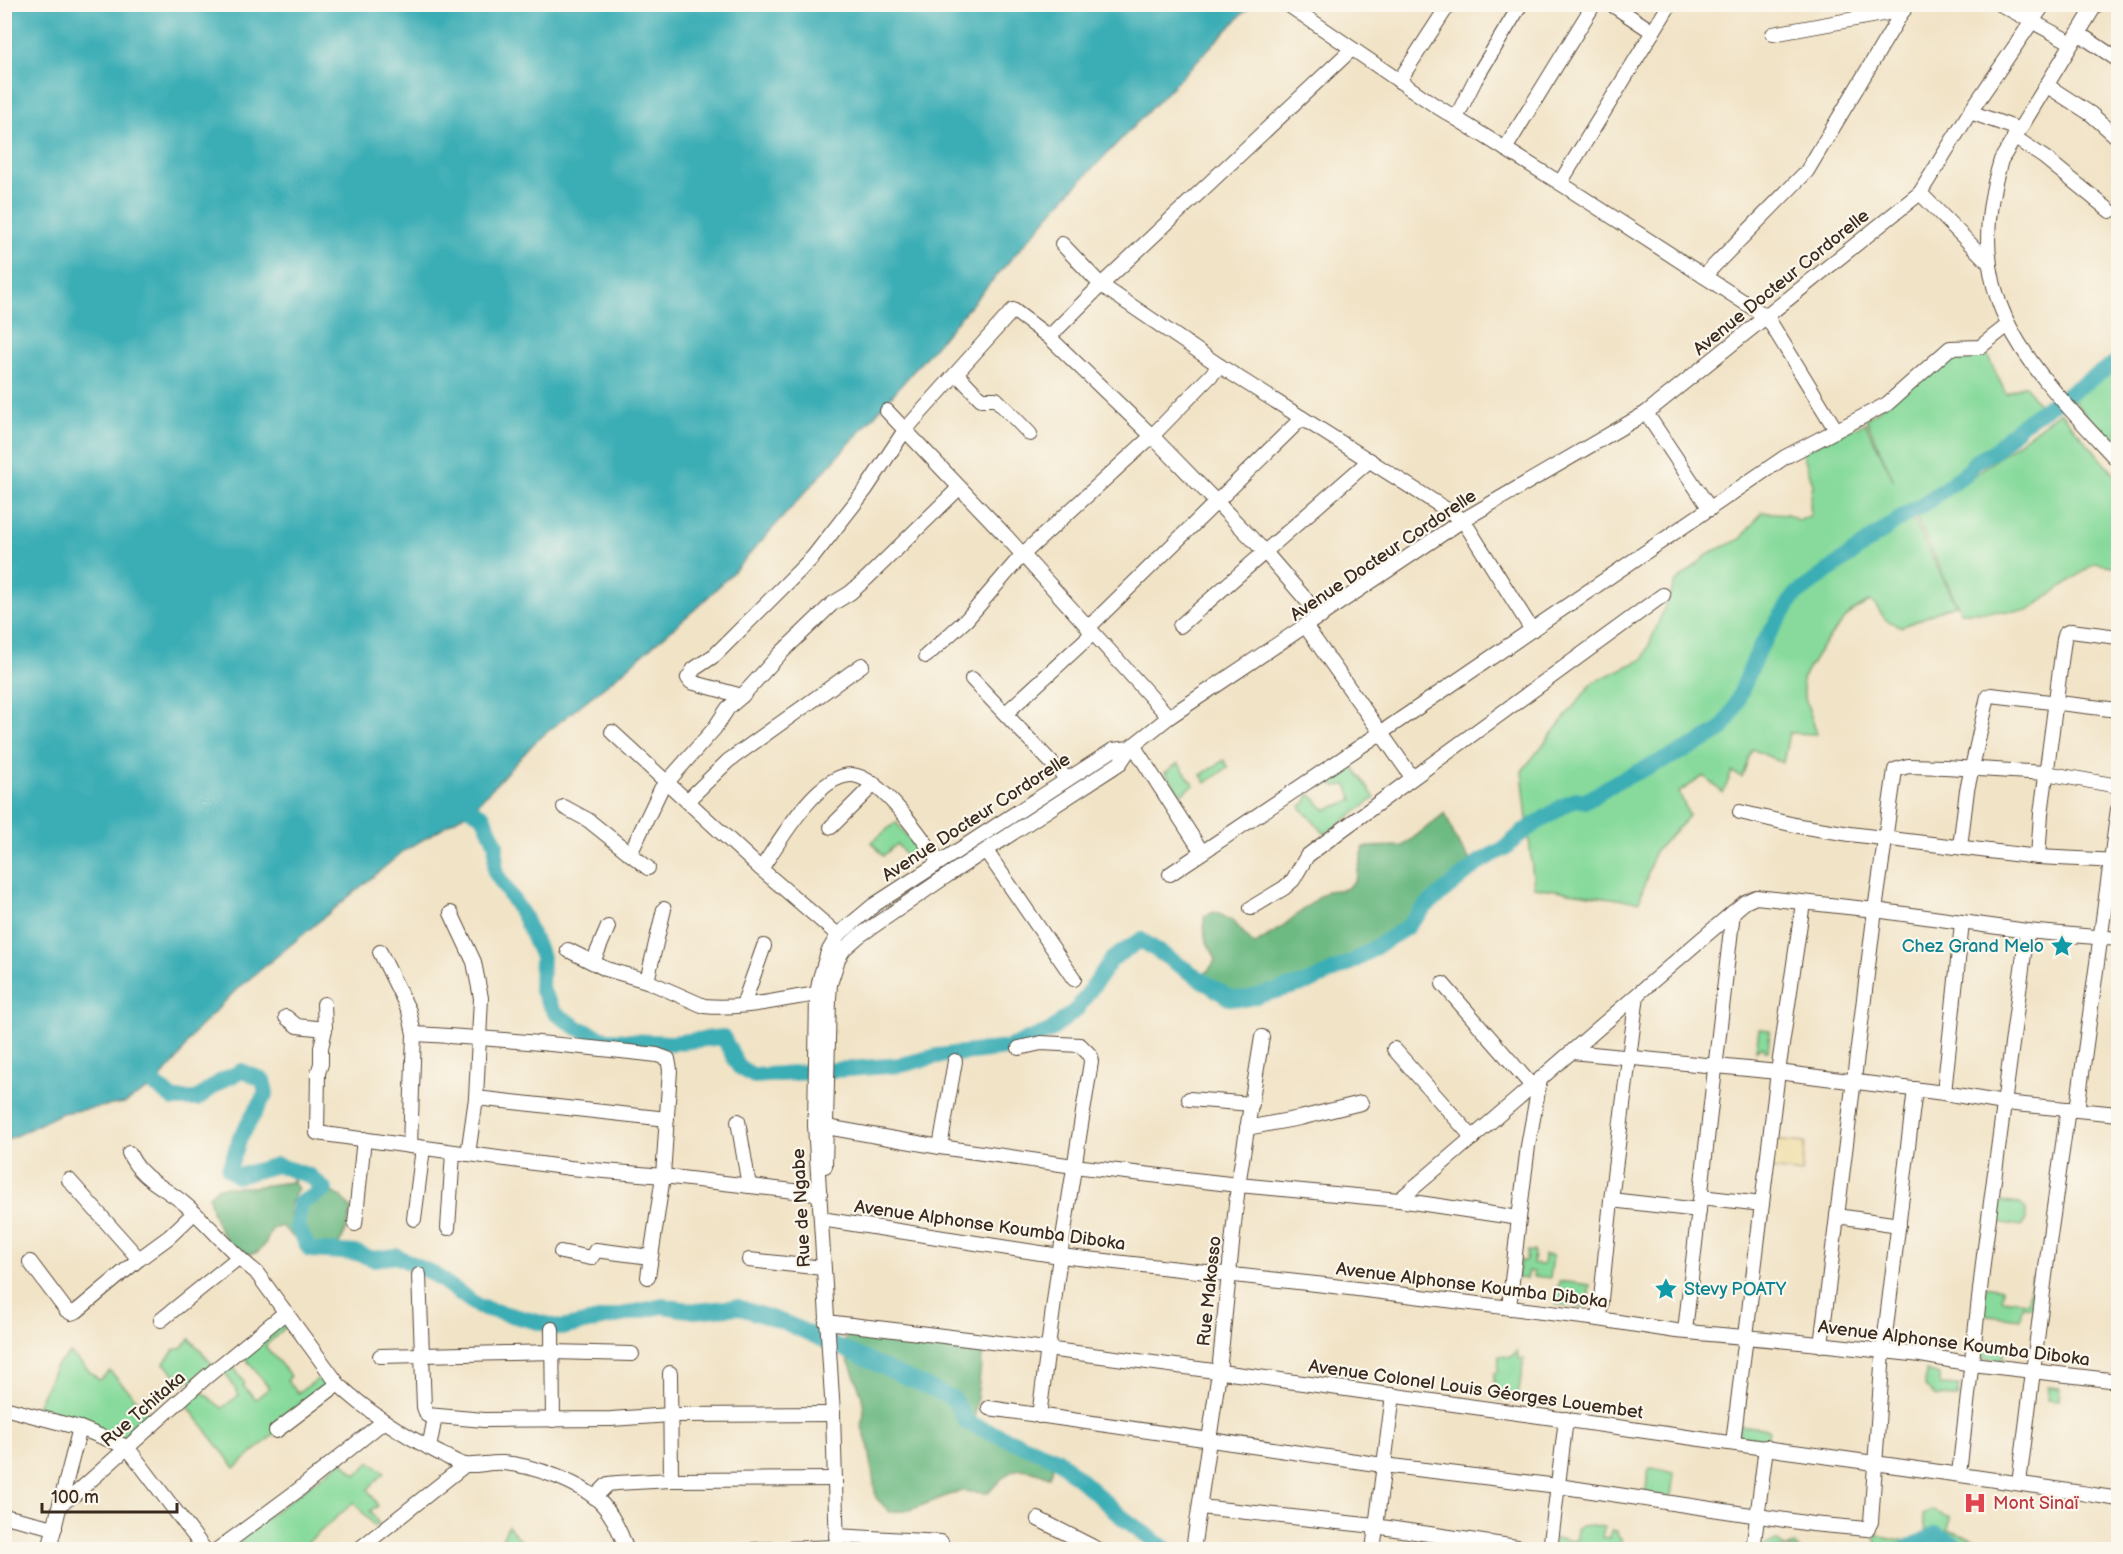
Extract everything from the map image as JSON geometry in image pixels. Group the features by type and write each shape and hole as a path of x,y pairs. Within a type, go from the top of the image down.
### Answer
{"street":[{"path":"1287,4 1399,81 1767,317 1836,430"},
{"path":"1399,81 1449,4"},
{"path":"1456,118 1475,80 1521,4"},
{"path":"1505,149 1594,4"},
{"path":"1611,4 1653,32"},
{"path":"1560,183 1670,4"},
{"path":"2000,4 2033,22 2075,38 2118,60"},
{"name":"Avenue Docteur Cordorelle","path":"821,1060 817,993 824,965 838,935 874,905 1067,779 1113,750 1132,746 1170,717 1463,520 1646,413 1920,192 1970,112 2044,4"},
{"path":"2096,4 2001,160 1993,187 1987,239 1995,290 2007,324 2023,350 2060,396 2118,461"},
{"path":"1773,34 1906,7"},
{"path":"1704,276 1808,171 1906,7"},
{"path":"1049,337 1101,285 1352,49"},
{"path":"2046,85 2091,114 2118,138"},
{"path":"1970,112 2016,133 2110,211"},
{"path":"1920,192 1989,263"},
{"path":"1062,244 1101,285 1220,366 1463,520 1532,630"},
{"path":"742,696 691,682 688,678 690,673 715,655 813,557 866,489 905,430 1013,310 1049,337 1152,436 1264,551 1321,617"},
{"path":"1170,874 1785,457 1887,404 1950,348 1980,347 2007,324"},
{"path":"926,656 967,619 1022,555 1152,436 1220,366"},
{"path":"957,374 981,399 996,399 1030,434"},
{"path":"887,411 1004,534 1170,717"},
{"path":"1646,413 1710,509"},
{"path":"1006,713 1091,631 1216,501 1302,418"},
{"path":"1180,626 1370,460"},
{"path":"630,854 661,789 714,729 728,708 824,612 866,579 959,488"},
{"path":"1251,908 1293,880 1307,856 1663,595"},
{"path":"1306,627 1412,777"},
{"path":"2038,857 2046,773 2066,633 2071,631 2118,637"},
{"path":"687,801 728,761 862,665"},
{"path":"972,679 1067,779"},
{"path":"1960,847 1971,768 1988,696 2118,710"},
{"path":"612,732 761,869 838,935"},
{"path":"821,1060 830,984 844,949 883,919 1120,764 1132,746 1202,852"},
{"path":"1821,1345 1875,910 1895,770 1908,766 2046,773 2118,786"},
{"path":"761,869 806,804 821,790 840,778 852,775 874,784 919,832 939,862"},
{"path":"831,827 874,784"},
{"path":"564,807 588,820 648,868"},
{"path":"2019,1483 2033,1371 2073,1109 2100,937 2115,861 2118,809"},
{"path":"1740,812 1800,826 1887,838 2038,857 2115,861"},
{"path":"986,851 1074,979"},
{"path":"1399,1200 1733,912 1745,902 1756,897 1875,910 2027,931 2118,939"},
{"path":"1734,1443 1762,1204 1803,903"},
{"path":"647,981 664,909"},
{"path":"1685,1331 1733,912"},
{"path":"451,913 474,962 481,998 476,1098 468,1154"},
{"path":"1944,1093 1962,923"},
{"path":"592,962 608,927"},
{"path":"1959,1474 2027,931"},
{"path":"743,1005 764,946"},
{"path":"568,950 606,969 647,981 704,1006 743,1005 817,993"},
{"path":"380,952 408,1011 414,1034 417,1147 414,1219"},
{"path":"1443,984 1536,1083"},
{"path":"1599,1319 1611,1200 1637,995"},
{"path":"324,1004 326,1029 318,1073 317,1133 570,1168 749,1186 820,1190"},
{"path":"286,1017 297,1026 326,1029"},
{"path":"414,1034 479,1037 668,1059 670,1070 663,1176 648,1277"},
{"name":"Rue Makosso","path":"1193,1550 1219,1372 1238,1185 1262,1038"},
{"path":"1019,1048 1041,1043 1080,1045 1089,1054 1090,1071 1060,1256 1039,1416"},
{"path":"1395,1049 1473,1138"},
{"path":"1572,1052 1779,1072 2004,1103 2118,1114"},
{"name":"Rue de Ngabe","path":"821,1060 820,1126 816,1164 820,1190 833,1414"},
{"path":"940,1147 955,1061"},
{"path":"1509,1308 1536,1083"},
{"path":"989,1408 1383,1465 1558,1485 1812,1524 1867,1529 1871,1522 1883,1352 1915,1089"},
{"path":"476,1098 667,1119"},
{"path":"1189,1099 1252,1104"},
{"path":"1247,1128 1361,1103"},
{"path":"738,1121 749,1186"},
{"path":"820,1126 940,1147 1074,1166 1238,1185 1399,1200 1519,1218"},
{"path":"355,1224 364,1139"},
{"path":"129,1153 139,1171 194,1213 238,1258 256,1272 338,1384 383,1422 465,1465 501,1462 537,1468 558,1477 595,1497 612,1517 627,1550"},
{"path":"448,1228 453,1153"},
{"path":"69,1180 139,1259"},
{"path":"1611,1200 1762,1204"},
{"path":"30,1262 66,1310 71,1313 92,1299 194,1213"},
{"path":"1837,1215 1899,1225"},
{"name":"Avenue Alphonse Koumba Diboka","path":"821,1219 1060,1256 1229,1274 1685,1331 1921,1355 1972,1364 2118,1381"},
{"path":"561,1252 591,1258 596,1250 650,1257"},
{"path":"161,1320 238,1258"},
{"path":"749,1260 823,1268"},
{"path":"419,1275 424,1407 428,1415 484,1420 553,1420 670,1415 833,1414 837,1544"},
{"name":"Rue Tchitaka","path":"60,1504 73,1496 205,1378 286,1312"},
{"name":"Avenue Colonel Louis Géorges Louembet","path":"827,1327 1048,1350 1393,1395 1874,1464 1959,1474 2118,1499"},
{"path":"552,1329 553,1420"},
{"path":"380,1356 553,1352 632,1354"},
{"path":"670,1373 671,1480"},
{"path":"276,1431 338,1384"},
{"path":"1373,1550 1393,1395"},
{"path":"4,1408 80,1428 127,1447 205,1550"},
{"path":"429,1448 435,1417"},
{"path":"1550,1550 1566,1419"},
{"path":"217,1550 297,1491 383,1422"},
{"path":"49,1550 80,1428"},
{"path":"1753,1550 1766,1447"},
{"path":"358,1550 465,1465"},
{"path":"595,1497 608,1484 671,1480 835,1479"},
{"path":"1200,1506 1375,1526 1537,1550"},
{"path":"4,1516 55,1528"},
{"path":"1038,1519 1099,1550"},
{"path":"753,1550 837,1544 942,1542"}],"green space":[{"path":"1986,352 2006,394 2025,385 2043,411 1907,507 1956,604 1902,627 1886,620 1870,601 1850,613 1824,644 1802,679 1804,695 1817,734 1789,733 1783,763 1752,749 1742,777 1732,772 1723,793 1704,776 1679,792 1689,816 1654,853 1639,902 1534,887 1522,771 1593,682 1643,659 1675,583 1711,552 1741,539 1762,512 1787,514 1799,521 1811,515 1813,484 1802,451 1865,423 1894,481 1866,419 1953,354"},
{"path":"2118,365 2118,452 2070,397"},
{"path":"2060,412 2118,478 2118,567 2095,563 2028,611 1961,612 1916,518"},
{"path":"1347,758 1375,798 1325,834 1300,807 1306,802 1309,794 1326,810 1353,800 1347,785 1335,786 1332,783 1317,788 1324,775"},
{"path":"1224,760 1228,767 1206,783 1201,775"},
{"path":"1178,763 1194,785 1181,794 1165,773"},
{"path":"1445,813 1456,840 1472,863 1383,938 1325,971 1252,993 1239,995 1211,982 1205,974 1215,958 1205,936 1204,916 1215,912 1233,921 1254,945 1279,929 1327,891 1346,889 1356,879 1364,847 1403,846"},
{"path":"896,822 918,850 908,858 897,844 883,856 872,842"},
{"path":"1759,1029 1770,1030 1768,1051 1765,1051 1763,1046 1756,1050"},
{"path":"292,1179 298,1189 290,1206 290,1212 299,1243 282,1226 272,1229 263,1247 256,1253 236,1253 218,1226 209,1196 219,1187 252,1187 292,1182"},
{"path":"329,1191 342,1197 352,1210 340,1242 334,1249 326,1252 311,1245 302,1230 300,1221 305,1206"},
{"path":"1994,1201 2020,1204 2026,1209 2026,1219 2021,1226 1996,1222"},
{"path":"1527,1251 1534,1251 1533,1264 1543,1265 1544,1255 1553,1256 1550,1278 1534,1276 1534,1272 1529,1271 1527,1279 1517,1278 1520,1261 1526,1261"},
{"path":"2032,1276 2039,1277 2035,1307 2022,1306 2020,1319 1981,1314 1984,1286 2003,1289 2002,1299 2028,1302"},
{"path":"1559,1281 1590,1285 1587,1308 1556,1304"},
{"path":"281,1320 287,1326 265,1346 291,1376 287,1381 298,1393 322,1376 330,1386 235,1468 186,1404 200,1390 222,1408 239,1395 224,1371 232,1365 245,1383 243,1386 256,1399 269,1388 243,1355"},
{"path":"851,1334 916,1339 983,1350 973,1428 1019,1445 1054,1464 1049,1477 1029,1470 1015,1470 988,1493 959,1491 910,1510 890,1512 876,1498 869,1448 861,1424 864,1416 861,1395 840,1343"},
{"path":"190,1339 213,1365 194,1381 190,1379 184,1385 164,1363 174,1350 181,1348"},
{"path":"1978,1340 2005,1344 2003,1361 1976,1357"},
{"path":"1517,1351 1519,1359 1524,1359 1517,1402 1494,1398 1494,1373 1498,1372 1499,1356 1511,1357"},
{"path":"70,1353 99,1380 110,1371 150,1414 125,1437 35,1411 55,1367"},
{"path":"1926,1371 1940,1375 1940,1385 1959,1386 1957,1397 1936,1396 1925,1387"},
{"path":"2048,1387 2060,1388 2059,1401 2047,1400"},
{"path":"1739,1425 1769,1429 1767,1441 1738,1436"},
{"path":"342,1461 356,1475 370,1462 385,1472 368,1489 378,1506 370,1511 379,1524 375,1527 354,1502 300,1549 248,1549 238,1539"},
{"path":"1649,1469 1674,1473 1671,1495 1668,1497 1645,1494"},
{"path":"1931,1510 1950,1518 1948,1530 1990,1545 1995,1549 1877,1549 1874,1535 1912,1542 1920,1539 1926,1530 1923,1514"},
{"path":"508,1526 529,1549 497,1549"},
{"path":"1581,1526 1604,1527 1603,1537 1610,1538 1611,1530 1617,1531 1621,1538 1621,1549 1554,1548 1555,1538 1573,1541 1577,1539 1577,1529"},
{"path":"1778,1541 1786,1549 1763,1549 1763,1545"},
{"path":"1794,1544 1799,1549 1786,1549"}],"sand":[{"path":"1773,1140 1805,1143 1802,1173 1770,1169"}],"water":[{"path":"5,5 1251,5 1067,195 875,415 737,568 699,606 621,673 536,741 472,810 404,851 236,990 193,1034 179,1057 155,1085 125,1103 62,1113 5,1141"}],"waterway":[{"path":"472,810 483,816 496,844 495,872 523,915 542,957 541,989 555,1013 578,1028 607,1040 672,1043 723,1037 739,1067 754,1076 901,1065 937,1056 1007,1048 1050,1031 1077,1009 1112,959 1141,940 1229,998 1245,999 1310,982 1354,961 1407,927 1425,907 1481,861 1505,848 1523,832 1563,806 1576,799 1585,801 1616,782 1692,747 1721,730 1733,711 1759,649 1794,596 1966,473 1975,462 1994,451 2022,424 2118,361"},
{"path":"155,1085 174,1099 197,1099 221,1081 242,1071 263,1080 266,1093 240,1138 229,1169 237,1176 277,1165 310,1176 325,1190 300,1203 297,1227 310,1250 357,1253 373,1259 396,1256 432,1273 479,1307 561,1328 663,1306 695,1311 738,1307 786,1323 954,1399 966,1422 1057,1459 1123,1518 1167,1550"},
{"path":"1904,1550 1937,1534 1964,1550"}],"place":[{"name":"Chez Grand Melo","path":"2062,946"},
{"name":"Stevy POATY","path":"1666,1289"},
{"name":"Mont Sinaï","path":"1975,1503"}]}
